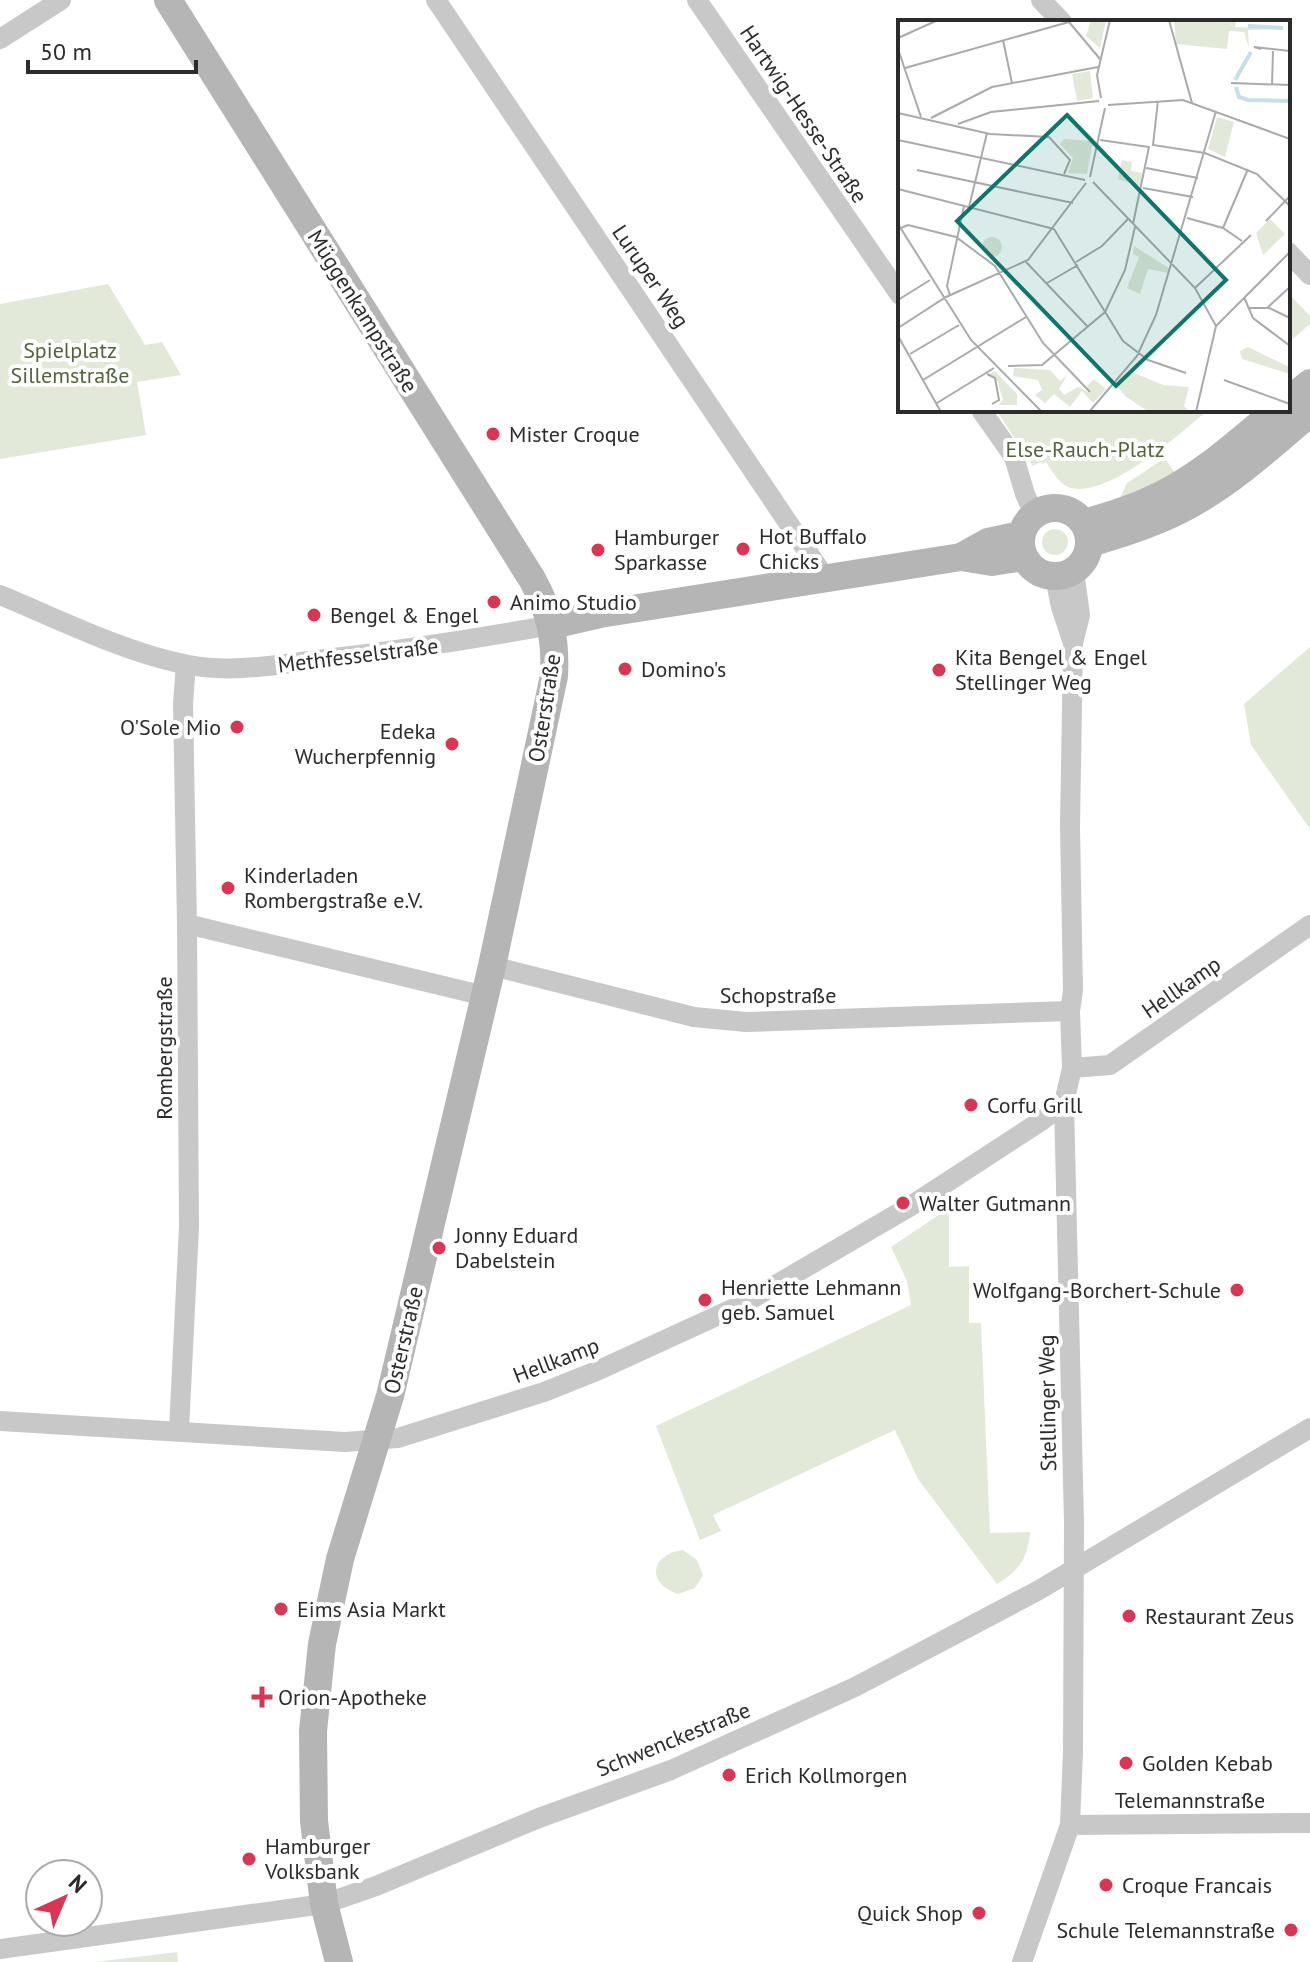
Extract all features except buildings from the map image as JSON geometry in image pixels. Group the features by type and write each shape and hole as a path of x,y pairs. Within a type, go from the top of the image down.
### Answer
{"street":[{"path":"0,39 61,0"},
{"name":"Müggenkampstraße","path":"168,0 532,579 552,625"},
{"name":"Luruper Weg","path":"436,0 826,579"},
{"name":"Hartwig-Hesse-Straße","path":"697,0 898,292"},
{"path":"1041,0 1060,20"},
{"path":"1290,254 1310,275"},
{"path":"1290,399 1310,383"},
{"path":"982,412 1014,457 1026,535 1037,571 1064,574 1085,559 1087,533"},
{"path":"1087,533 1118,513 1160,496 1185,481 1274,412"},
{"path":"1087,533 1125,533 1198,500 1243,469 1310,413"},
{"name":"Methfesselstraße","path":"0,595 114,641 186,665 249,668 460,642 600,614 961,557 992,562 1026,535 1048,508 1058,507 1073,513 1087,533"},
{"name":"Stellinger Weg","path":"1022,1962 1070,1825 1073,1751 1074,1523 1064,1103 1072,1068 1070,827 1073,643 1061,607 1064,574"},
{"name":"Osterstraße","path":"339,1962 324,1904 314,1821 316,1686 340,1559 390,1396 492,966 554,676 556,650 552,625"},
{"name":"Rombergstraße","path":"179,1430 189,1227 183,703 186,665"},
{"path":"187,924 485,996"},
{"name":"Hellkamp","path":"1072,1068 1110,1065 1310,925"},
{"name":"Schopstraße","path":"492,966 694,1017 746,1022 1070,1011"},
{"name":"Hellkamp","path":"0,1421 334,1441 377,1441 422,1432 544,1392 743,1304 909,1207 1064,1103"},
{"name":"Schwenckestraße","path":"0,1949 324,1904 373,1887 539,1818 671,1770 841,1693 1073,1571 1310,1428"},
{"name":"Telemannstraße","path":"1070,1825 1310,1823"}],"green space":[{"name":"Spielplatz Sillemstraße","path":"108,284 145,345 162,342 181,375 137,382 146,435 0,459 0,304"},
{"path":"1290,295 1310,316 1310,324 1290,341"},
{"name":"Else-Rauch-Platz","path":"997,412 1206,412 1140,463 1100,485 1081,489 1066,486 1046,462 1033,466"},
{"path":"1165,458 1175,473 1120,498 1127,483"},
{"path":"1055,529 1064,533 1068,542 1064,551 1055,555 1046,551 1042,542 1046,533"},
{"path":"1310,647 1310,829 1251,745 1244,704"},
{"path":"949,1208 949,1267 969,1266 969,1323 981,1323 990,1533 1030,1532 1021,1563 997,1584 918,1479 895,1430 713,1515 721,1531 700,1540 656,1426 911,1305 907,1281 891,1247"},
{"path":"683,1550 697,1560 703,1575 695,1588 678,1594 660,1583 656,1569 664,1557"},
{"path":"177,1952 178,1962 95,1962"}],"place":[{"name":"Mister Croque","path":"493,434"},
{"name":"Hot Buffalo Chicks","path":"743,549"},
{"name":"Hamburger Sparkasse","path":"598,550"},
{"name":"Animo Studio","path":"494,602"},
{"name":"Bengel & Engel","path":"314,615"},
{"name":"Domino's","path":"625,669"},
{"name":"Kita Bengel & Engel Stellinger Weg","path":"939,670"},
{"name":"O'Sole Mio","path":"237,727"},
{"name":"Edeka Wucherpfennig","path":"452,744"},
{"name":"Kinderladen Rombergstraße e.V.","path":"228,888"},
{"name":"Corfu Grill","path":"971,1105"},
{"name":"Walter Gutmann","path":"903,1203"},
{"name":"Jonny Eduard Dabelstein","path":"439,1248"},
{"name":"Wolfgang-Borchert-Schule","path":"1237,1290"},
{"name":"Henriette Lehmann geb. Samuel","path":"705,1300"},
{"name":"Eims Asia Markt","path":"281,1609"},
{"name":"Restaurant Zeus","path":"1129,1616"},
{"name":"Orion-Apotheke","path":"262,1697"},
{"name":"Golden Kebab","path":"1126,1763"},
{"name":"Erich Kollmorgen","path":"729,1775"},
{"name":"Hamburger Volksbank","path":"249,1859"},
{"name":"Croque Francais","path":"1106,1885"},
{"name":"Quick Shop","path":"979,1913"},
{"name":"Schule Telemannstraße","path":"1291,1930"}]}
